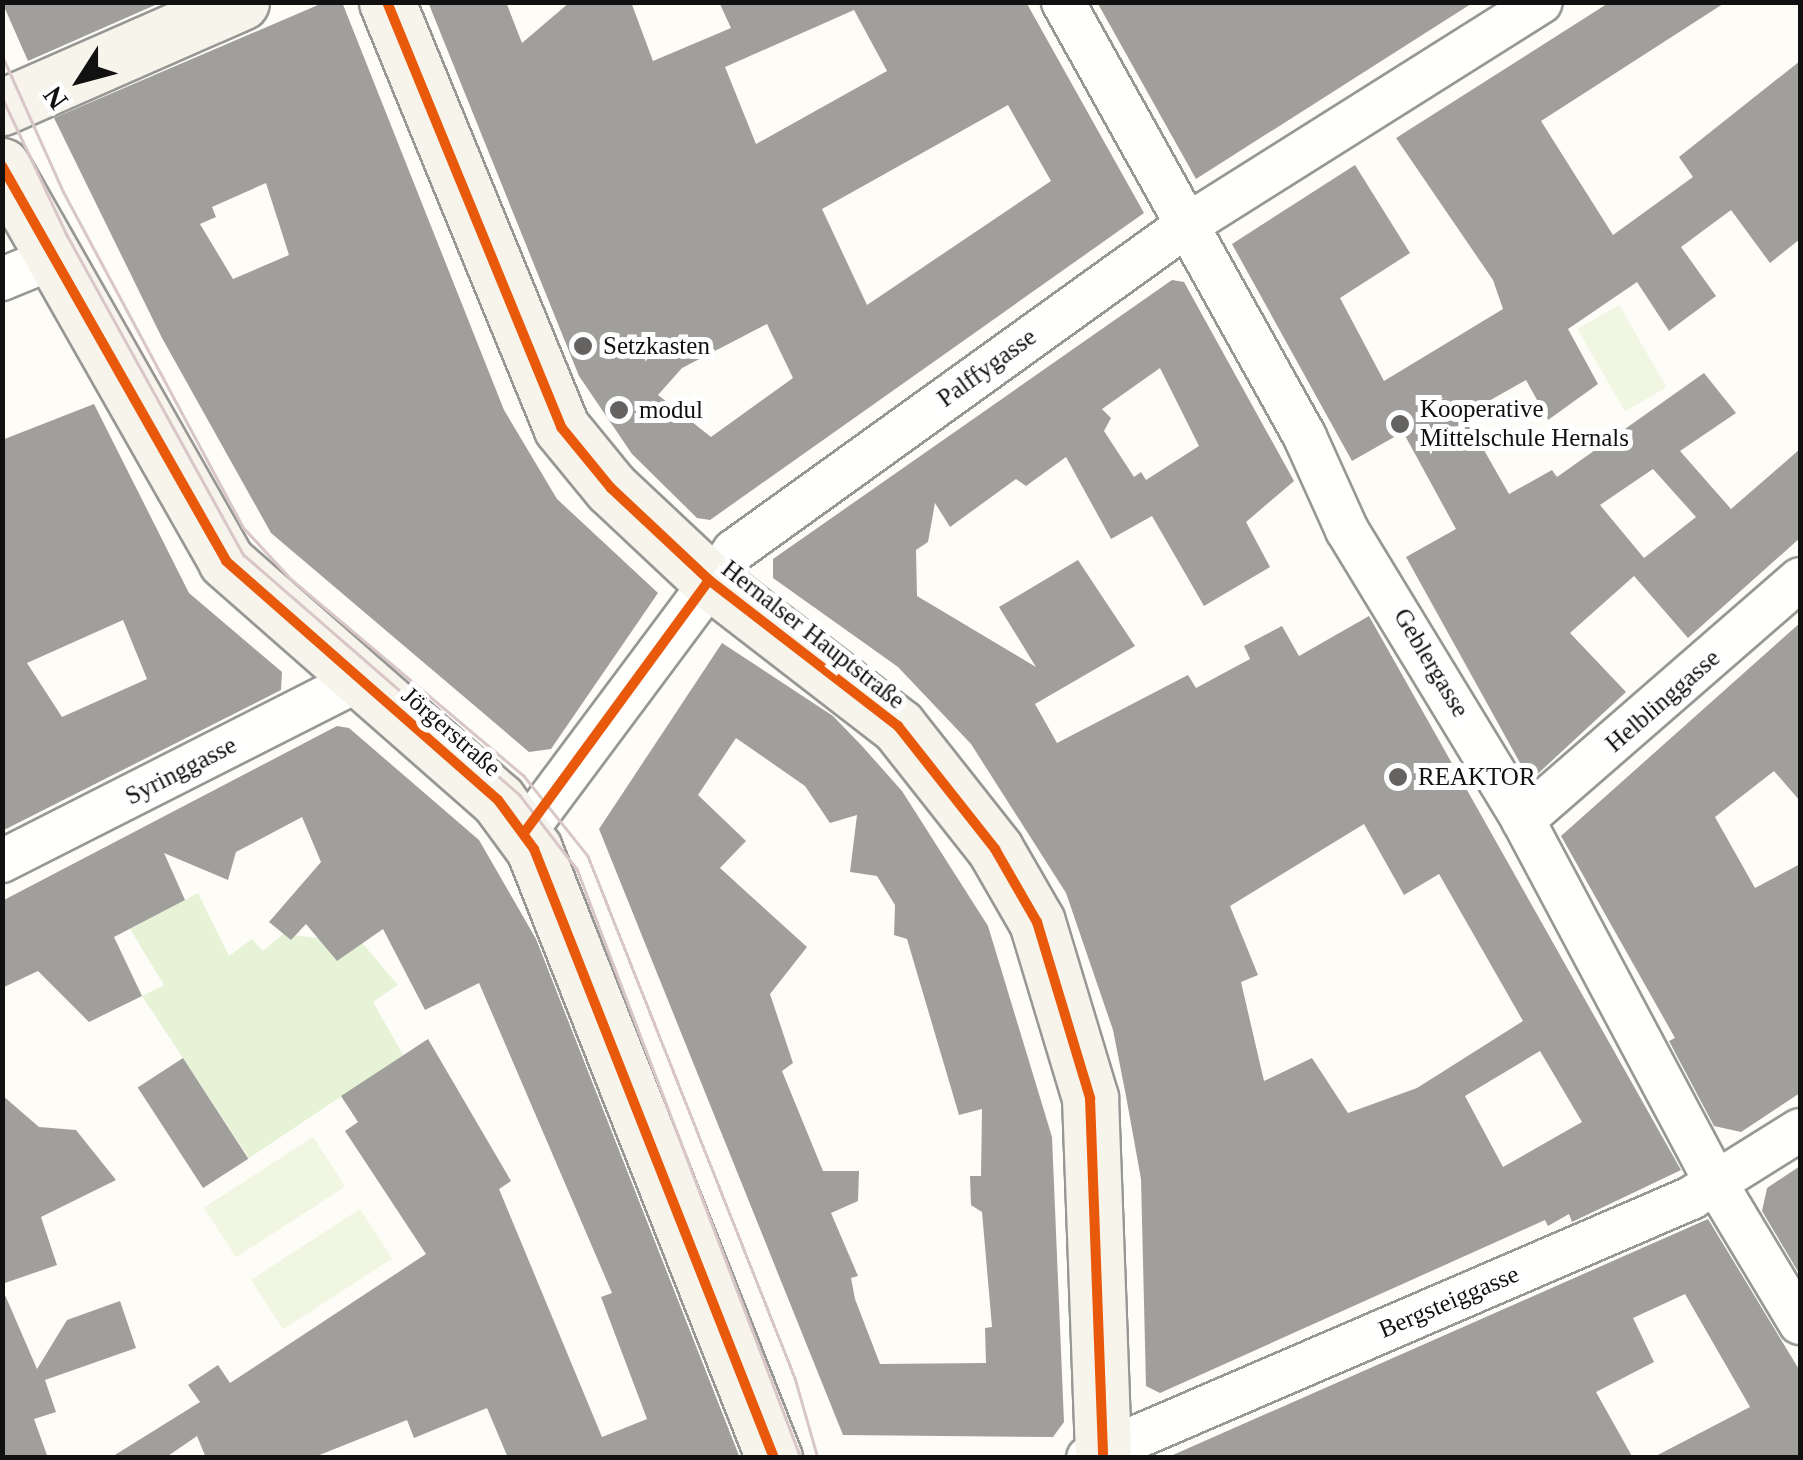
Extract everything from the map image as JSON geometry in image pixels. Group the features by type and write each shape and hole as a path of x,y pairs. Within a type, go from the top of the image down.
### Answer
{"main road":[{"path":"2,107 241,2"},
{"name":"Hernalser Hauptstraße","path":"387,2 561,427 610,488 709,580 898,726 995,849 1037,922 1090,1098 1098,1456"},
{"name":"Jörgerstraße","path":"2,166 58,256 226,560 498,800 524,834 554,887 774,1458"}],"street":[{"name":"Geblergasse","path":"1063,2 1187,224 1346,530 1523,820 1717,1184 1800,1323"},
{"name":"Palffygasse","path":"524,834 734,551 1187,224 1541,2"},
{"path":"2,279 58,256"},
{"name":"Helblinggasse","path":"1523,820 1800,579"},
{"name":"Syringgasse","path":"2,861 359,680"},
{"name":"Bergsteiggasse","path":"1098,1456 1717,1184 1800,1130"}],"green space":[{"path":"1619,305 1666,387 1625,411 1577,329"},
{"path":"198,893 229,956 252,939 263,951 283,934 318,938 337,960 362,943 398,985 373,1002 403,1055 249,1158 142,996 164,985 130,929"},
{"path":"313,1137 345,1186 236,1257 204,1208"},
{"path":"360,1209 392,1258 283,1329 251,1280"}],"building":[{"path":"2,2 162,2 28,61"},
{"path":"325,2 342,2 504,410 557,499 658,593 551,749 529,752 271,533 162,338 54,118","holes":["266,183 289,255 233,279 200,224 216,217 212,207"]},
{"path":"428,2 506,2 522,43 570,2 631,2 653,61 731,28 719,2 1026,2 1144,213 710,520 697,518 632,454 579,376","holes":["854,10 887,71 756,144 725,67","1008,105 1051,181 867,305 822,209","767,324 793,378 711,437 658,395 682,368"]},
{"path":"1097,2 1474,2 1196,179"},
{"path":"1610,2 1726,2 1541,121 1613,235 1693,177 1679,157 1800,61 1800,239 1770,263 1731,210 1681,247 1716,296 1669,331 1637,282 1568,329 1598,384 1548,420 1526,380 1464,415 1509,494 1552,470 1557,477 1704,373 1736,413 1680,451 1731,509 1800,449 1800,538 1688,638 1634,576 1570,633 1626,692 1530,781 1406,557 1456,529 1403,432 1352,461 1232,244 1355,165 1410,253 1340,298 1384,381 1503,309 1493,280 1396,138","holes":["1653,469 1696,517 1644,558 1600,505"]},
{"path":"1172,280 1184,282 1294,481 1246,522 1270,567 1204,606 1152,516 1111,539 1066,457 1026,486 1016,479 950,527 935,503 928,542 916,550 917,596 1036,667 999,607 1078,560 1135,646 1035,704 1057,743 1188,675 1196,688 1250,659 1244,646 1282,626 1299,656 1369,616 1681,1170 1572,1222 1569,1214 1548,1226 1545,1220 1160,1393 1146,1386 1141,1179 1113,1030 1066,893 971,744 898,667 773,578 773,559","holes":["1160,368 1199,446 1146,480 1141,472 1134,477 1104,431 1111,418 1102,409","1364,824 1404,895 1439,874 1523,1021 1417,1088 1348,1113 1312,1058 1264,1081 1241,982 1258,975 1230,906","1540,1051 1582,1122 1503,1167 1465,1096"]},
{"path":"94,404 189,593 282,672 281,690 2,831 2,440","holes":["123,620 147,679 62,717 27,663"]},
{"path":"1800,623 1800,801 1774,771 1715,817 1755,888 1800,864 1800,1093 1741,1132 1714,1126 1669,1041 1675,1038 1561,836"},
{"path":"722,643 833,716 902,791 988,926 1052,1137 1064,1422 1053,1437 843,1435 599,829","holes":["736,738 805,786 830,823 857,815 850,872 877,876 895,905 894,935 907,939 959,1115 982,1109 981,1176 970,1176 971,1205 982,1212 992,1327 985,1328 986,1363 880,1364 855,1299 851,1278 858,1276 831,1213 858,1201 859,1171 823,1171 782,1071 793,1063 770,994 807,947 720,868 746,841 698,795"]},
{"path":"337,726 349,728 479,840 536,939 740,1458 508,1458 487,1408 414,1438 407,1420 312,1458 206,1458 197,1436 165,1458 110,1458 200,1402 188,1385 218,1365 230,1383 426,1254 345,1131 358,1122 341,1096 428,1039 511,1181 499,1189 602,1437 647,1419 601,1297 612,1293 479,983 425,1010 383,929 337,961 306,924 291,940 269,922 321,862 302,817 236,852 228,880 164,853 185,900 114,937 142,996 89,1022 38,971 2,988 2,901"},
{"path":"183,1058 248,1159 203,1188 138,1087"},
{"path":"2,1095 39,1127 76,1130 116,1180 41,1217 57,1265 2,1284"},
{"path":"1800,1166 1800,1275 1762,1211 1767,1188"},
{"path":"1708,1219 1800,1371 1800,1458 1652,1458 1750,1407 1685,1294 1633,1318 1654,1362 1596,1392 1633,1458 1166,1458"},
{"path":"2,1288 37,1369 67,1320 120,1301 136,1348 45,1380 56,1412 34,1419 48,1458 2,1458"}],"tram line":[{"path":"2,55 63,191 243,527 291,579 524,776 588,856 795,1378 818,1458"},
{"path":"2,97 67,235 244,555 519,794 577,869 801,1458"}],"cycle path":[{"path":"387,2 561,427 611,488 709,580 898,726 995,849 1037,922 1090,1098 1103,1458"},
{"path":"2,166 226,561 498,800 534,849 774,1458"},
{"path":"524,833 709,580"}],"place":[{"name":"Setzkasten","path":"583,346"},
{"name":"modul","path":"619,410"},
{"name":"Kooperative Mittelschule Hernals","path":"1400,424"},
{"name":"REAKTOR","path":"1398,777"}]}
